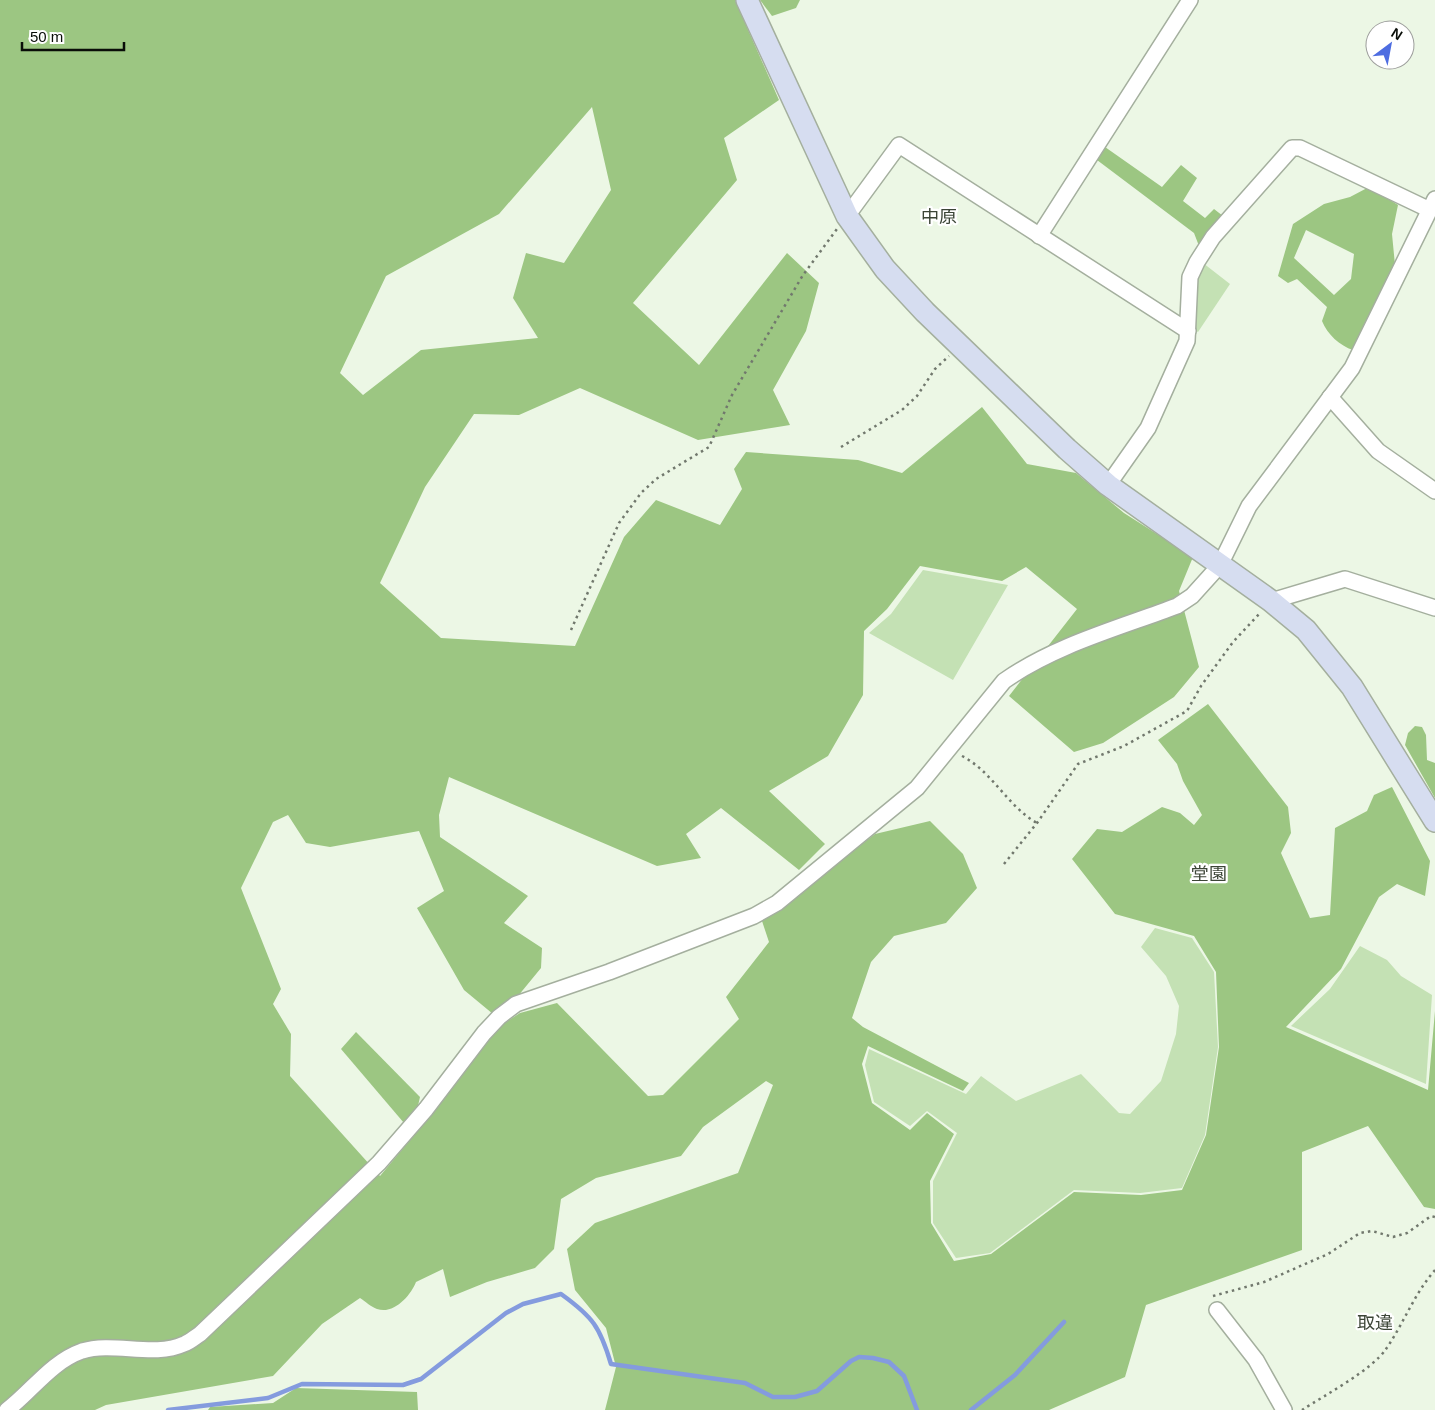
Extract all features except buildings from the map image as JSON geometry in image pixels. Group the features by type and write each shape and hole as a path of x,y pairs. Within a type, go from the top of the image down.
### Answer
{"street":[{"path":"747,0 847,216 885,269 1067,449 1108,484 1271,600 1306,630 1352,687 1435,821"},
{"path":"1039,236 1190,0"},
{"path":"847,216 899,145 1188,331"},
{"path":"7,1410 60,1363 81,1352 106,1347 170,1347 184,1344 200,1334 379,1163 426,1109 484,1033 499,1017 516,1004 609,972 736,923 776,903 917,788 1004,680 1070,647 1177,606 1192,596 1220,565 1249,506 1352,368 1432,204 1300,148 1292,148 1213,236 1197,262 1190,277 1187,341 1148,428 1108,484"},
{"path":"1330,397 1378,451 1435,491"},
{"path":"1271,600 1345,579 1435,608"},
{"path":"1217,1310 1256,1360 1284,1410"}],"path":[{"path":"571,630 618,523 641,493 656,479 709,447 732,395 803,275 847,216"},
{"path":"841,447 902,410 917,396 935,369 960,345"},
{"path":"1004,864 1037,823 1078,764 1124,746 1187,711 1201,686 1233,642 1271,600"},
{"path":"950,749 978,764 1021,814 1037,823"},
{"path":"1217,1310 1213,1295 1264,1282 1328,1254 1360,1233 1372,1231 1393,1237 1407,1233 1431,1216 1435,1217"},
{"path":"1302,1410 1376,1361 1386,1349 1413,1299 1435,1270"}],"green space":[{"path":"0,0 735,0 779,100 724,138 737,180 633,303 699,365 787,253 819,283 806,331 773,390 790,425 698,440 580,388 519,415 474,414 425,487 380,583 441,638 575,646 624,537 656,500 720,525 742,489 734,469 746,452 858,460 902,473 982,407 1027,464 1076,473 1124,513 1193,557 1179,591 1199,667 1174,697 1103,743 1074,752 1009,696 1077,609 1026,567 1002,581 920,566 887,609 864,631 863,695 828,756 769,791 825,844 799,870 721,808 686,834 701,858 657,866 449,777 439,815 440,837 528,896 504,923 542,948 541,968 518,996 493,1014 464,990 417,908 444,891 419,831 330,847 306,843 288,815 273,822 241,888 281,989 273,1004 291,1034 290,1076 380,1176 441,1103 497,1028 520,1013 557,1003 648,1096 663,1095 739,1019 726,997 769,942 762,921 875,834 930,821 963,854 977,888 946,923 894,936 871,962 852,1018 863,1027 969,1083 963,1091 868,1046 862,1064 872,1103 910,1130 927,1113 954,1134 930,1181 931,1223 954,1261 991,1254 1074,1192 1141,1195 1182,1190 1206,1135 1219,1047 1216,972 1194,936 1115,914 1072,859 1097,829 1122,832 1162,807 1180,813 1194,825 1202,815 1183,781 1177,764 1158,740 1208,704 1288,807 1291,833 1281,853 1310,918 1330,915 1335,828 1367,811 1374,795 1392,787 1430,861 1425,896 1397,884 1379,897 1341,969 1286,1027 1428,1090 1435,1011 1435,1209 1424,1207 1368,1126 1302,1152 1302,1250 1146,1305 1125,1377 1049,1410 605,1410 616,1367 606,1328 575,1290 567,1249 595,1223 738,1173 773,1085 766,1081 703,1127 681,1156 596,1178 561,1199 554,1249 535,1268 487,1282 450,1297 443,1269 416,1282 406,1298 390,1309 377,1309 360,1298 322,1324 273,1376 106,1405 95,1410 0,1410","holes":["592,107 611,190 564,263 526,253 513,298 538,338 421,350 363,395 340,373 386,276 499,214"]},
{"path":"760,0 800,0 796,8 772,16"},
{"path":"1105,147 1162,187 1181,165 1197,178 1183,201 1205,218 1214,209 1223,216 1199,246 1194,233 1097,160"},
{"path":"1369,187 1398,205 1392,234 1395,265 1353,350 1339,342 1324,326 1322,321 1327,307 1297,279 1288,283 1278,276 1293,224 1324,204 1350,197","holes":["1306,230 1354,254 1351,279 1334,295 1294,258"]},
{"path":"1203,263 1230,284 1198,332 1193,329 1195,279"},
{"path":"923,570 1008,585 953,680 869,633 891,614"},
{"path":"1415,726 1422,727 1426,735 1427,760 1435,763 1435,798 1405,745 1408,733"},
{"path":"1155,928 1192,938 1214,972 1218,1047 1205,1135 1182,1188 1140,1193 1074,1190 990,1253 956,1258 933,1223 933,1181 957,1133 927,1111 910,1126 874,1102 865,1065 869,1049 966,1094 981,1076 1016,1101 1081,1074 1119,1113 1130,1114 1161,1081 1176,1034 1179,1006 1166,976 1141,947"},
{"path":"1360,946 1387,960 1401,976 1432,995 1426,1084 1291,1026 1330,989"},
{"path":"356,1032 420,1097 417,1110 404,1123 341,1049"},
{"path":"296,1388 417,1392 418,1410 208,1410 210,1407 273,1403"}],"waterway":[{"path":"168,1410 268,1398 302,1384 403,1385 421,1379 506,1313 523,1304 561,1294 581,1309 594,1324 603,1341 611,1364 745,1383 773,1397 795,1397 817,1391 851,1361 859,1357 873,1358 889,1362 904,1376 917,1410"},
{"path":"971,1410 1015,1375 1064,1322"}],"district":[{"name":"中原","path":"939,217"},
{"name":"堂園","path":"1209,874"},
{"name":"取違","path":"1375,1323"}]}
